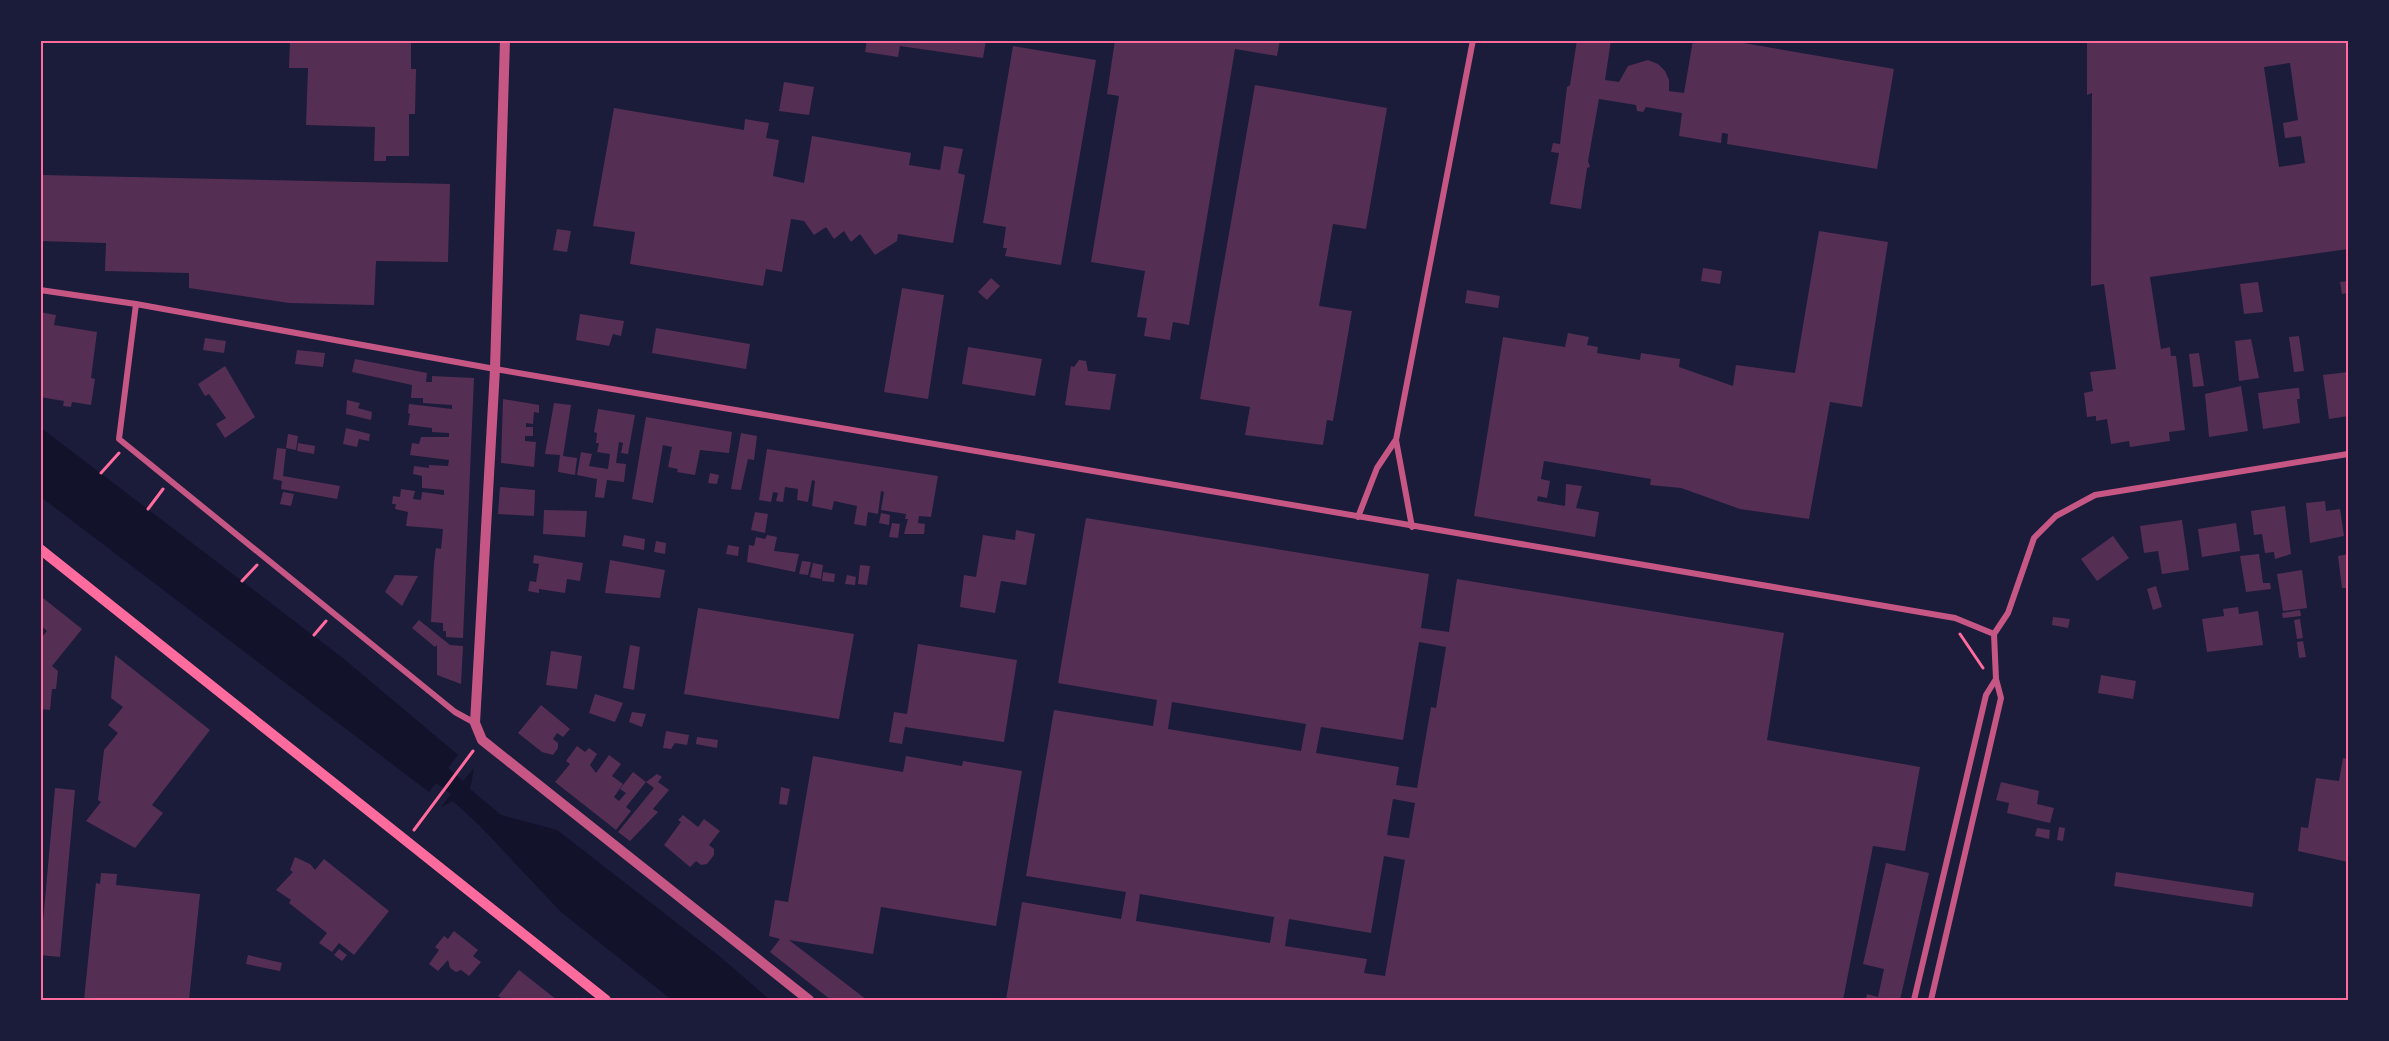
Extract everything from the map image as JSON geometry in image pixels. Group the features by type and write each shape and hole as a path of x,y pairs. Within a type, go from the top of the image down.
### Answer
{"main road":[{"path":"40,549 606,1000"}],"street":[{"path":"505,40 495,369 475,723 482,740 809,1000"},
{"path":"1412,527 1396,440 1473,40"},
{"path":"40,290 136,304 495,369 1955,618 1994,634"},
{"path":"136,304 119,439 455,712 475,723"},
{"path":"1358,517 1377,468 1396,440"},
{"path":"1931,1000 2001,698 1996,679 1994,634 2008,614 2034,538 2056,516 2095,495 2349,454"},
{"path":"1914,1000 1986,695 1996,679"}],"path":[{"path":"101,473 126,445"},
{"path":"148,509 170,480"},
{"path":"242,581 264,557"},
{"path":"314,635 333,613"},
{"path":"1955,618 1958,632 1984,670 1996,679"},
{"path":"406,841 482,740"}],"shaded area":[{"path":"40,427 344,659 458,755 448,768 463,781 474,768 470,789 501,815 557,830 718,955 770,1000 672,1000 561,912 480,826 453,801 441,807 451,794 436,783 429,792 41,497"}],"building":[{"path":"290,40 411,40 411,69 416,69 415,114 409,114 409,156 386,156 386,161 374,161 375,127 306,125 308,68 289,68"},
{"path":"599,40 631,40 631,43 599,42"},
{"path":"867,40 986,40 983,58 900,46 898,57 865,52"},
{"path":"1115,40 1280,40 1277,56 1235,49 1189,325 1173,322 1170,340 1144,336 1147,318 1137,317 1145,271 1091,262 1119,96 1107,94"},
{"path":"1577,40 1611,40 1605,80 1619,82 1628,66 1648,60 1658,64 1665,71 1669,80 1669,91 1684,93 1693,40 1726,40 1894,69 1877,169 1727,144 1728,134 1724,133 1722,133 1721,143 1679,136 1682,113 1646,107 1643,112 1637,111 1636,105 1599,99 1588,161 1590,167 1587,168 1581,209 1550,204 1559,153 1551,152 1553,143 1560,144 1567,87 1570,85"},
{"path":"2087,40 2348,40 2348,249 2150,277 2161,349 2170,347 2171,356 2176,356 2185,430 2169,432 2170,441 2130,447 2129,441 2111,444 2107,419 2096,421 2096,416 2087,417 2084,393 2093,391 2090,372 2116,369 2104,284 2091,286 2092,93 2087,95","holes":["2290,63 2298,120 2283,123 2285,138 2301,136 2305,163 2279,167 2264,67"]},
{"path":"1013,46 1096,60 1061,265 1005,256 1007,248 1003,248 1006,227 983,223"},
{"path":"784,82 814,87 809,115 779,111"},
{"path":"1255,85 1387,108 1366,229 1333,224 1319,306 1352,311 1333,421 1327,420 1323,445 1245,435 1250,407 1200,399"},
{"path":"614,108 744,130 745,119 769,123 766,138 779,140 773,176 804,183 812,136 911,153 909,165 940,170 944,146 963,149 958,173 965,175 953,243 898,234 897,241 875,255 860,234 851,242 844,231 834,239 826,227 814,235 804,221 791,219 782,272 766,269 763,286 630,264 635,232 593,226"},
{"path":"40,175 450,184 448,262 376,261 374,305 289,303 189,288 189,273 105,271 106,243 40,241"},
{"path":"557,229 571,231 567,252 553,250"},
{"path":"1819,231 1888,242 1862,407 1830,402 1809,519 1740,509 1681,488 1650,485 1651,479 1544,461 1541,479 1550,481 1547,498 1538,496 1537,501 1565,506 1566,484 1582,486 1576,508 1599,512 1595,537 1474,516 1503,337 1565,347 1568,333 1589,337 1587,345 1598,347 1597,353 1640,360 1641,353 1680,359 1679,367 1733,386 1736,365 1795,373"},
{"path":"1703,268 1722,271 1720,284 1701,281"},
{"path":"991,278 1000,286 987,300 978,292"},
{"path":"2348,281 2348,293 2342,294 2340,282"},
{"path":"2258,282 2263,312 2244,314 2240,284"},
{"path":"902,288 944,295 928,399 884,392"},
{"path":"1467,290 1500,296 1498,308 1465,303"},
{"path":"40,312 56,315 54,325 97,332 91,378 95,379 91,405 72,402 71,407 63,406 64,401 40,397"},
{"path":"580,314 624,321 621,336 613,334 609,346 576,340"},
{"path":"656,328 750,344 746,369 652,353"},
{"path":"2299,336 2304,371 2294,372 2289,337"},
{"path":"205,338 226,341 224,353 203,350"},
{"path":"2251,339 2259,378 2239,381 2235,341"},
{"path":"968,347 1042,359 1035,396 962,384"},
{"path":"297,350 325,353 323,367 295,364"},
{"path":"2199,353 2204,386 2193,387 2189,354"},
{"path":"355,359 427,373 426,382 432,382 432,376 474,378 463,638 446,637 443,623 431,622 434,563 436,548 441,549 443,529 406,526 408,512 395,509 396,504 392,504 393,496 400,497 401,489 415,491 413,499 421,500 422,492 444,495 444,490 422,488 422,476 413,474 414,466 429,468 429,465 448,466 449,460 410,455 412,443 419,444 421,437 449,437 449,433 432,432 432,428 408,425 410,414 408,413 409,404 452,409 452,405 423,403 423,398 411,398 412,385 352,372"},
{"path":"1079,360 1086,361 1088,371 1116,374 1110,410 1065,405 1071,366 1074,367"},
{"path":"225,366 255,417 225,438 216,424 226,418 209,394 205,396 198,384"},
{"path":"2348,372 2348,416 2329,419 2323,375"},
{"path":"2241,386 2248,431 2209,437 2205,394"},
{"path":"2299,388 2300,399 2297,399 2300,423 2263,429 2258,393"},
{"path":"503,399 539,405 539,413 534,412 533,424 526,423 526,427 533,427 533,436 525,436 525,441 536,442 534,467 501,463"},
{"path":"347,400 360,403 358,408 372,412 371,420 346,414"},
{"path":"554,403 571,405 563,456 577,458 575,475 558,472 560,455 545,454"},
{"path":"598,409 635,415 628,454 621,453 623,443 619,442 616,463 626,464 624,482 607,480 604,498 595,497 597,479 577,475 581,452 592,454 589,466 608,469 610,454 597,452 599,443 596,443 597,433 594,432"},
{"path":"646,417 732,432 729,453 700,450 695,475 677,472 678,469 668,467 672,447 663,445 653,503 632,499"},
{"path":"346,428 370,434 369,441 359,439 357,447 343,444"},
{"path":"741,433 757,436 754,460 748,459 741,490 731,489"},
{"path":"288,434 298,436 296,450 286,448"},
{"path":"298,443 315,446 314,454 297,451"},
{"path":"277,448 286,449 283,476 340,486 337,499 281,489 282,481 273,479"},
{"path":"767,449 938,476 931,517 919,516 918,523 925,524 924,534 904,534 908,519 905,519 906,514 881,510 884,492 881,491 878,514 868,512 866,526 854,524 857,506 834,501 832,510 812,506 815,481 812,480 808,502 797,500 798,489 785,487 783,502 776,501 778,493 773,492 771,502 759,500"},
{"path":"710,473 719,475 717,484 708,483"},
{"path":"500,487 535,490 534,516 498,514"},
{"path":"283,492 294,494 291,506 280,504"},
{"path":"2325,501 2326,511 2340,509 2344,536 2310,543 2306,503"},
{"path":"2285,506 2291,554 2275,559 2274,552 2265,553 2262,534 2254,535 2251,511"},
{"path":"544,510 587,511 585,537 543,534"},
{"path":"755,512 768,514 765,533 751,530"},
{"path":"881,513 890,515 889,525 879,523"},
{"path":"1086,518 1429,574 1421,628 1449,632 1457,579 1784,633 1767,740 1920,767 1905,851 1873,846 1843,1000 1006,1000 1022,902 1121,919 1126,892 1026,876 1054,710 1153,726 1157,700 1058,683","holes":["1419,642 1446,647 1436,708 1431,707 1417,788 1396,785 1399,767 1316,753 1321,727 1403,740","1172,702 1306,724 1301,751 1168,729","1393,799 1415,803 1409,838 1387,835","1384,856 1405,860 1385,976 1364,973 1367,959 1285,946 1289,919 1371,933","1140,894 1274,917 1270,943 1136,921"]},
{"path":"2182,520 2189,570 2162,574 2158,551 2144,553 2140,526"},
{"path":"892,523 900,524 898,538 889,537"},
{"path":"2236,523 2240,551 2202,557 2198,529"},
{"path":"1016,530 1035,534 1026,585 1001,581 995,613 960,607 964,575 976,577 983,535 1015,540"},
{"path":"624,535 645,539 644,550 622,546"},
{"path":"767,535 777,537 774,551 799,554 795,572 747,562 749,545 754,546 756,537 765,539"},
{"path":"2113,536 2129,558 2097,581 2081,559"},
{"path":"656,541 666,543 665,554 654,552"},
{"path":"728,545 739,547 738,556 726,554"},
{"path":"2259,554 2263,583 2270,583 2271,589 2246,592 2240,556"},
{"path":"2348,554 2348,588 2342,588 2338,556"},
{"path":"534,555 583,563 580,581 567,579 565,593 539,589 539,593 528,591 530,581 536,582 539,564 533,563"},
{"path":"610,560 665,570 660,598 605,593"},
{"path":"802,561 811,562 808,575 799,574"},
{"path":"813,563 823,565 821,579 810,577"},
{"path":"860,565 870,566 867,585 858,584"},
{"path":"2302,570 2307,608 2283,611 2277,574"},
{"path":"823,572 835,574 834,582 822,581"},
{"path":"395,575 418,576 402,606 385,592"},
{"path":"847,575 856,577 855,585 845,584"},
{"path":"2156,586 2162,607 2153,610 2147,589"},
{"path":"43,598 82,629 52,666 58,671 56,689 52,689 50,710 40,709 40,639 47,631 40,625 40,600"},
{"path":"2238,607 2239,614 2258,611 2263,645 2207,652 2202,619 2224,616 2223,609"},
{"path":"698,608 854,634 839,719 684,694"},
{"path":"2300,610 2301,616 2283,618 2282,613"},
{"path":"2053,617 2070,619 2068,628 2052,625"},
{"path":"2300,619 2303,638 2297,639 2294,620"},
{"path":"419,620 450,645 463,646 461,684 437,675 437,645 435,647 412,628"},
{"path":"2303,641 2306,657 2299,658 2297,642"},
{"path":"918,644 1017,660 1004,742 905,727 902,744 889,742 894,712 907,714"},
{"path":"630,645 640,647 634,690 623,688"},
{"path":"551,651 582,656 577,689 546,685"},
{"path":"115,655 210,730 152,805 163,813 135,848 86,821 101,802 98,800 104,750 118,733 108,725 123,707 111,698"},
{"path":"2101,675 2136,681 2133,699 2098,693"},
{"path":"595,694 623,703 615,722 589,713"},
{"path":"541,705 570,729 563,737 557,733 553,739 558,743 558,748 553,755 542,752 518,733"},
{"path":"632,712 646,714 642,727 629,722"},
{"path":"666,731 689,735 687,745 675,743 671,749 663,748"},
{"path":"697,737 718,740 717,748 696,744"},
{"path":"577,746 585,752 589,748 597,754 590,765 596,773 609,755 621,764 612,776 623,784 614,797 619,801 626,793 620,789 633,772 646,782 626,807 631,811 616,830 555,782 570,764 566,761"},
{"path":"813,756 903,772 906,756 962,766 963,761 1022,771 996,926 881,907 873,954 789,940 867,1000 831,1000 770,952 780,939 769,936 775,900 788,902"},
{"path":"2343,758 2348,759 2348,862 2298,851 2301,827 2308,828 2316,778 2339,781"},
{"path":"657,774 662,777 658,782 669,790 653,809 658,812 630,841 618,832 654,788 646,782"},
{"path":"2001,782 2039,791 2037,804 2054,808 2050,823 2007,813 2009,803 1996,800"},
{"path":"781,787 790,789 787,805 779,804"},
{"path":"55,788 75,790 60,957 40,955"},
{"path":"683,815 698,827 704,819 720,831 709,845 714,849 714,855 707,864 701,865 696,861 690,867 664,845 681,822 678,820"},
{"path":"2059,827 2065,828 2063,841 2057,840"},
{"path":"2037,828 2050,830 2049,839 2035,836"},
{"path":"295,857 310,864 315,870 324,859 389,911 354,955 339,943 332,952 319,943 327,933 289,903 291,900 276,890 293,872 290,870"},
{"path":"1886,863 1929,873 1900,1000 1866,1000 1867,994 1878,997 1884,969 1863,964"},
{"path":"2116,872 2254,893 2252,907 2114,886"},
{"path":"101,873 117,874 116,885 200,894 189,1000 84,1000 96,883 100,884"},
{"path":"454,931 478,950 473,956 481,962 469,976 461,970 456,972 450,968 448,960 438,971 429,964 439,950 435,947 444,936 448,939"},
{"path":"339,949 347,955 342,961 334,955"},
{"path":"248,955 282,963 280,971 246,964"},
{"path":"519,970 557,1000 504,1000 498,996"}]}
